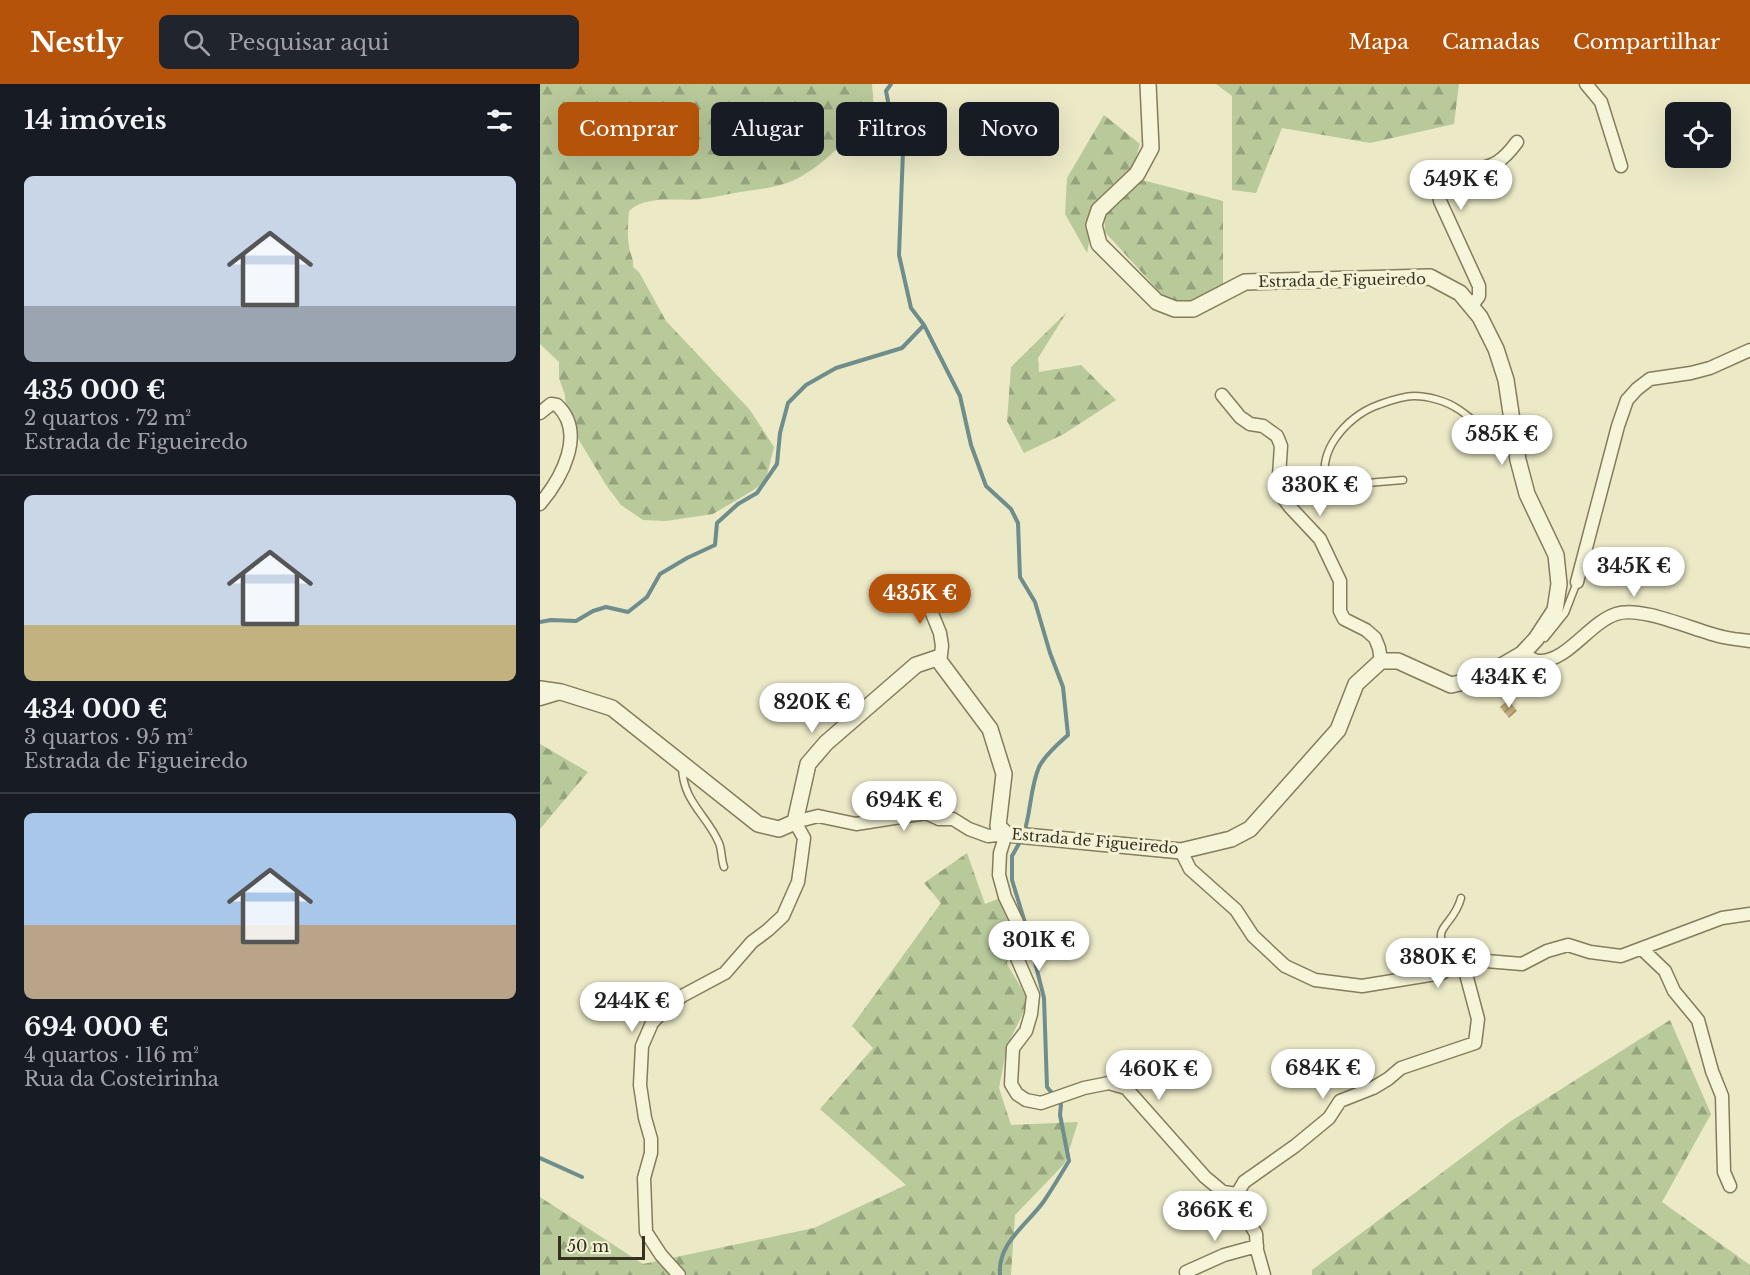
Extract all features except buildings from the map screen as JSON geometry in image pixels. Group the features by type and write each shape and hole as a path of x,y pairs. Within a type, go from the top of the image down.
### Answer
{"street":[{"name":"Estrada de Figueiredo","path":"940,663 990,729 1004,774 998,826 1010,835 1181,850 1231,839 1251,830 1338,730 1356,684 1381,661 1398,661 1451,685 1481,678 1522,654 1536,639 1555,610 1559,584 1556,555 1527,494 1518,460 1506,380 1496,349 1480,317 1460,293 1430,277 1245,282 1193,309 1175,309 1157,302 1099,244 1095,225 1099,210 1137,174 1151,148 1148,84"},
{"path":"1586,84 1601,102 1615,153 1621,166"},
{"path":"1471,307 1479,296 1479,286 1440,201 1437,184 1440,175 1451,170 1470,170 1504,159 1517,142"},
{"path":"1577,582 1627,400 1650,379 1710,368 1750,350"},
{"path":"1222,396 1240,417 1250,424 1263,426 1277,436 1281,446 1278,490 1290,507 1320,539 1337,570 1340,581 1340,611 1344,619 1366,630 1375,638 1380,648 1381,661"},
{"path":"540,413 551,404 557,405 567,420 570,436 569,454 558,479 540,504"},
{"path":"927,586 929,606 940,633 942,646 940,663"},
{"path":"1522,654 1537,662 1556,658 1602,621 1617,614 1630,612 1649,615 1722,637 1750,641"},
{"path":"679,1275 661,1255 646,1232 644,1178 651,1154 651,1139 640,1085 642,1046 652,1023 664,1010 682,996 725,973 752,942 783,916 798,882 804,838 795,822 808,764 826,743 916,665 937,658 940,663"},
{"path":"540,688 612,708 758,824 779,829 818,816 856,824 926,813 939,819 953,819 969,829 988,836 1010,835"},
{"path":"540,699 561,692"},
{"path":"1010,835 1000,853 999,875 1005,897 1017,922 1019,940 1017,958 1033,995 1026,1031 1013,1048 1011,1084 1017,1095 1026,1100 1041,1103 1084,1088 1109,1083 1126,1088 1206,1177 1223,1192 1237,1194"},
{"path":"1181,850 1190,869 1236,910 1253,936 1285,966 1316,980 1362,986 1442,973 1462,959 1522,963 1547,951 1568,945 1590,952 1621,956 1722,918 1750,914"},
{"path":"1642,949 1665,971 1674,991 1698,1020 1712,1071 1722,1096 1724,1172 1730,1186"},
{"path":"1237,1194 1244,1182 1295,1146 1329,1118 1340,1101 1373,1088 1401,1068 1475,1043 1478,1018 1462,959"},
{"path":"1237,1194 1245,1215 1257,1234 1257,1246 1264,1275"},
{"path":"1186,1272 1224,1255 1257,1246"}],"lane":[{"path":"1403,480 1367,483 1327,478 1324,472 1325,465 1332,444 1357,415 1377,405 1402,397 1414,396 1441,401 1455,407 1482,426 1500,428 1512,425"},
{"path":"1536,639 1545,638 1565,613 1577,582"},
{"path":"682,763 682,777 686,789 692,803 720,845 724,867"},
{"path":"1461,898 1458,908 1441,934 1446,948 1462,959"}],"green space":[{"path":"540,84 872,84 873,102 836,102 836,149 820,164 796,179 775,186 707,198 645,202 629,211 628,238 633,267 639,272 666,321 750,410 774,447 764,482 713,514 666,521 643,520 621,505 606,485 567,420 565,395 559,378 559,362 540,344"},
{"path":"1216,84 1459,84 1454,124 1370,143 1282,128 1256,193 1232,190 1232,96"},
{"path":"1104,115 1140,144 1132,170 1096,204 1087,253 1065,214 1067,178"},
{"path":"1142,180 1223,201 1223,287 1183,304 1166,299 1105,232 1104,212"},
{"path":"1067,312 1038,358 1039,372 1081,365 1116,400 1064,434 1024,453 1007,421 1011,367"},
{"path":"540,744 588,772 540,829"},
{"path":"967,853 985,904 998,899 1012,930 1007,964 1029,1001 1007,1046 999,1088 1011,1125 1078,1122 1065,1163 1015,1215 1011,1275 540,1275 540,1197 643,1264 814,1228 906,1185 820,1109 873,1048 852,1026 941,903 924,883"},
{"path":"1670,1020 1711,1114 1662,1202 1750,1265 1750,1275 1312,1275 1312,1270 1511,1121"}],"waterway":[{"path":"891,84 886,91 892,122 903,151 899,255 911,308 924,325 960,396 971,445 986,486 1011,509 1018,523 1020,577 1035,602 1063,687 1068,735 1048,754 1039,767 1024,833"},
{"path":"540,622 576,621 593,611 606,607 628,612 647,597 660,574 715,545 717,523 738,504 757,493 777,464 780,433 788,403 806,385 836,368 902,348 924,325"},
{"path":"1000,1275 1000,1264 1008,1244 1044,1201 1069,1161 1060,1115 1061,1104 1047,1087 1044,998 1012,880 1012,856 1021,840"},
{"path":"540,1158 582,1177"}]}
